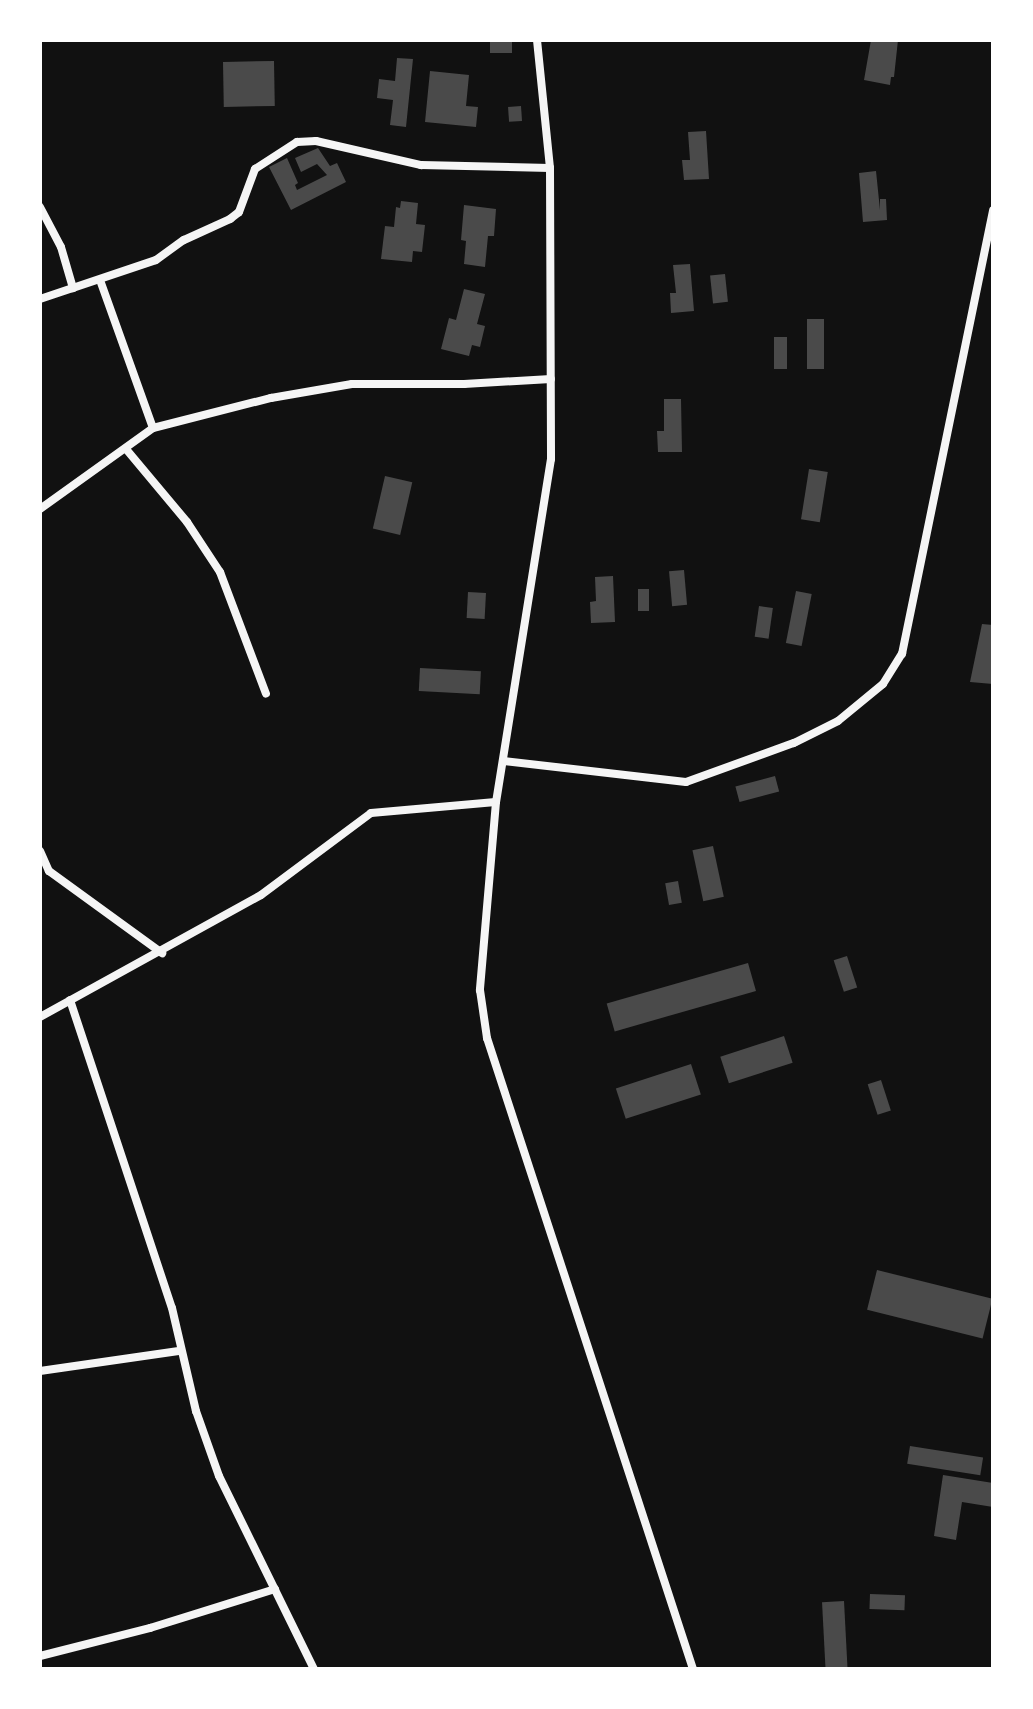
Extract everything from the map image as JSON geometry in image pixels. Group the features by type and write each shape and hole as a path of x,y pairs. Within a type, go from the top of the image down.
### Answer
{"street":[{"path":"537,40 550,168 551,459 496,802 480,990 487,1038 693,1669"},
{"path":"40,299 156,260 184,240 230,219 239,212 255,169 297,142 316,141 421,165 550,168"},
{"path":"40,207 61,247 73,288"},
{"path":"504,761 686,782 794,743 838,721 883,684 902,654 993,210"},
{"path":"100,280 153,428"},
{"path":"40,509 153,428 310,389 551,379"},
{"path":"126,449 187,522 220,572 266,694"},
{"path":"40,1017 162,953 261,895 371,813 496,802"},
{"path":"40,851 45,871 162,953"},
{"path":"70,1000 167,1294 179,1351 219,1476 314,1669"},
{"path":"40,1371 179,1351"},
{"path":"40,1656 150,1628 275,1589"}],"building":[{"path":"490,40 512,40 512,53 490,53"},
{"path":"871,40 898,40 894,77 891,77 890,85 864,80"},
{"path":"397,58 413,59 406,127 390,125 393,100 377,98 379,79 395,81"},
{"path":"274,61 275,106 224,107 223,62"},
{"path":"430,71 469,75 466,106 478,107 476,127 425,122"},
{"path":"521,106 522,121 509,122 508,107"},
{"path":"706,131 709,179 684,180 682,160 690,160 688,132"},
{"path":"318,148 330,166 337,163 346,182 291,210 269,167 287,158 298,183 295,185 297,190 327,175 317,164 301,172 295,158"},
{"path":"876,171 880,210 880,199 886,199 887,220 863,222 859,173"},
{"path":"401,201 418,203 416,224 425,225 422,252 413,251 412,262 381,259 385,226 394,227 396,207 400,208"},
{"path":"464,205 496,209 494,236 488,236 485,267 464,264 466,241 461,240"},
{"path":"690,264 694,311 671,313 670,293 676,293 673,265"},
{"path":"725,274 728,302 713,303 710,276"},
{"path":"464,289 485,294 477,324 485,326 480,347 472,345 469,356 441,349 449,318 456,320"},
{"path":"807,319 824,319 824,369 807,369"},
{"path":"774,337 787,337 787,369 774,369"},
{"path":"664,399 681,399 682,452 658,452 657,431 664,431"},
{"path":"809,469 828,472 820,522 801,519"},
{"path":"385,476 412,482 400,535 373,529"},
{"path":"684,570 687,605 672,606 669,571"},
{"path":"613,576 615,622 591,623 590,602 596,601 595,577"},
{"path":"638,589 649,589 649,611 638,611"},
{"path":"796,591 812,594 802,646 786,643"},
{"path":"468,592 486,593 485,619 467,618"},
{"path":"759,606 773,608 769,639 755,637"},
{"path":"982,624 993,625 993,684 970,682"},
{"path":"420,668 481,671 480,694 419,691"},
{"path":"775,776 779,791 740,802 735,787"},
{"path":"713,846 724,897 703,901 692,850"},
{"path":"678,881 682,903 669,905 665,883"},
{"path":"847,956 857,987 844,992 834,960"},
{"path":"748,963 756,991 615,1031 607,1004"},
{"path":"784,1036 793,1063 729,1083 720,1057"},
{"path":"691,1064 701,1094 626,1119 616,1088"},
{"path":"881,1080 891,1110 878,1115 868,1084"},
{"path":"877,1270 992,1299 983,1339 867,1310"},
{"path":"910,1446 983,1458 980,1475 907,1464"},
{"path":"943,1475 993,1483 993,1507 962,1502 956,1540 934,1536"},
{"path":"870,1594 905,1595 904,1610 869,1609"},
{"path":"844,1601 848,1669 826,1669 822,1602"}]}
